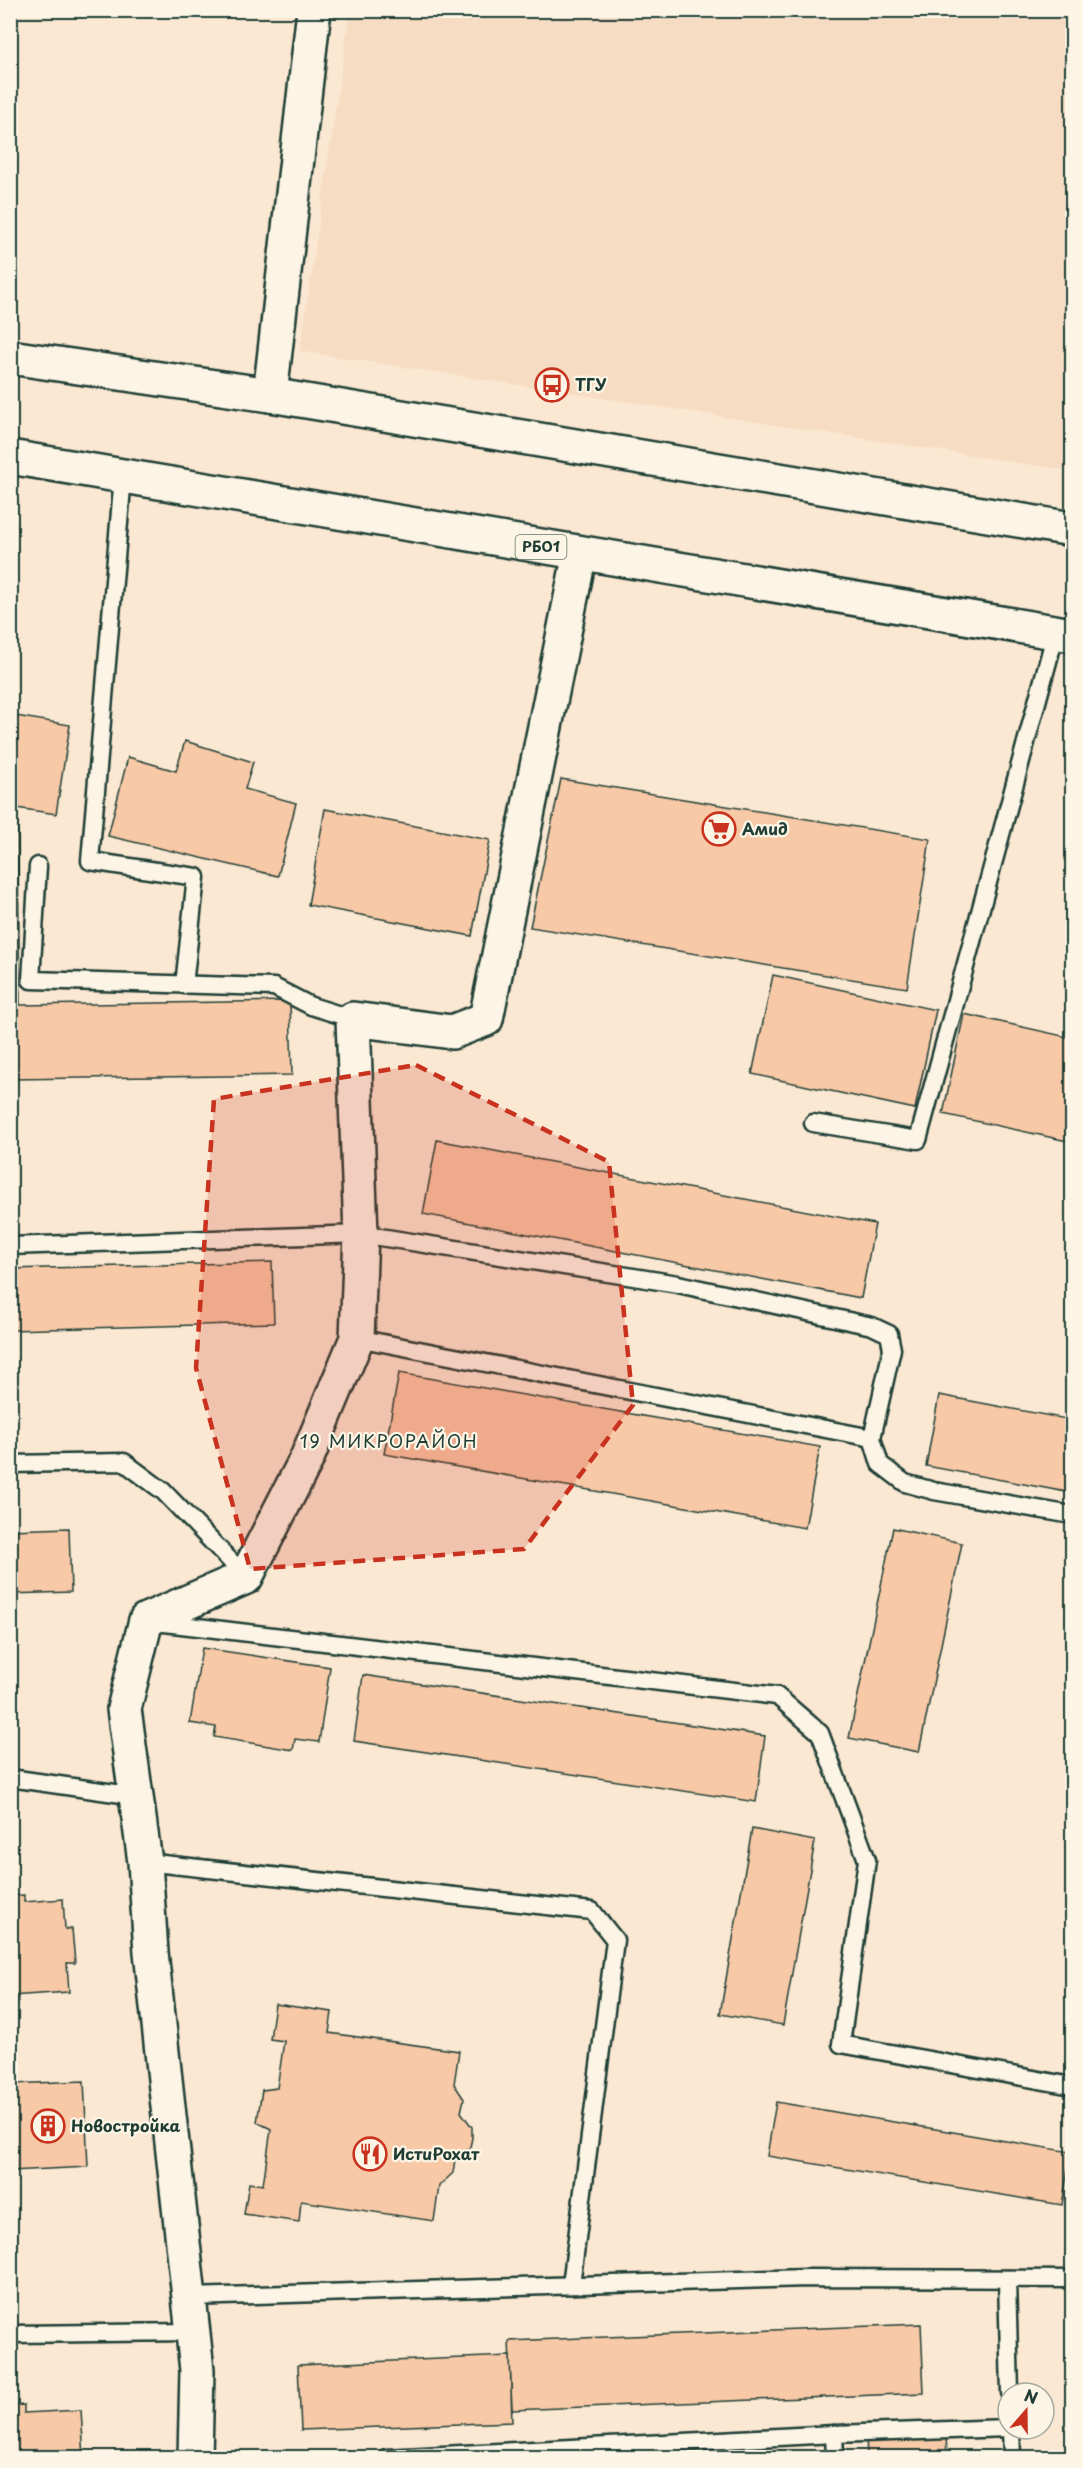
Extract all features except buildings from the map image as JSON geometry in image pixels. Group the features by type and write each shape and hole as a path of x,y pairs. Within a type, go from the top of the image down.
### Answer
{"main road":[{"path":"270,395 314,10"},
{"path":"10,357 270,395 1072,529"},
{"name":"РБ01","path":"10,457 1064,634"},
{"path":"195,2457 197,2370 190,2296 151,1952 145,1862 124,1709 146,1620 246,1576 306,1458 357,1338 361,1234 353,1019 452,1032 486,1019 580,553"}],"lane":[{"path":"123,476 90,861 196,877 184,985"},
{"path":"813,1123 918,1140 1064,634"},
{"path":"38,866 32,980 274,987 311,1006 353,1019"},
{"path":"10,1246 361,1234 678,1284 872,1326 889,1334 892,1349 872,1438 880,1464 905,1483 934,1491 1072,1515"},
{"path":"357,1338 872,1438"},
{"path":"10,1464 124,1462 164,1491 246,1576"},
{"path":"146,1620 777,1696 820,1733 867,1860 841,2044 1072,2086"},
{"path":"10,1778 136,1796"},
{"path":"145,1862 592,1911 615,1940 571,2285"},
{"path":"190,2296 807,2278 1072,2279"},
{"path":"1007,2279 1010,2381"},
{"path":"10,2334 193,2332"},
{"path":"386,2457 834,2434 996,2428"},
{"path":"834,2434 835,2457"},
{"path":"1011,2441 1012,2457"}],"highlighted area":[{"path":"416,1065 609,1162 633,1405 524,1549 250,1569 196,1368 214,1099"}],"shaded area":[{"path":"350,11 1072,11 1072,471 300,351"}],"place":[{"name":"ТГУ","path":"552,385"},
{"name":"Амид","path":"719,829"},
{"name":"Новостройка","path":"48,2126"},
{"name":"ИстиРохат","path":"370,2154"}],"district":[{"name":"19 МИКРОРАЙОН","path":"389,1442"}]}
